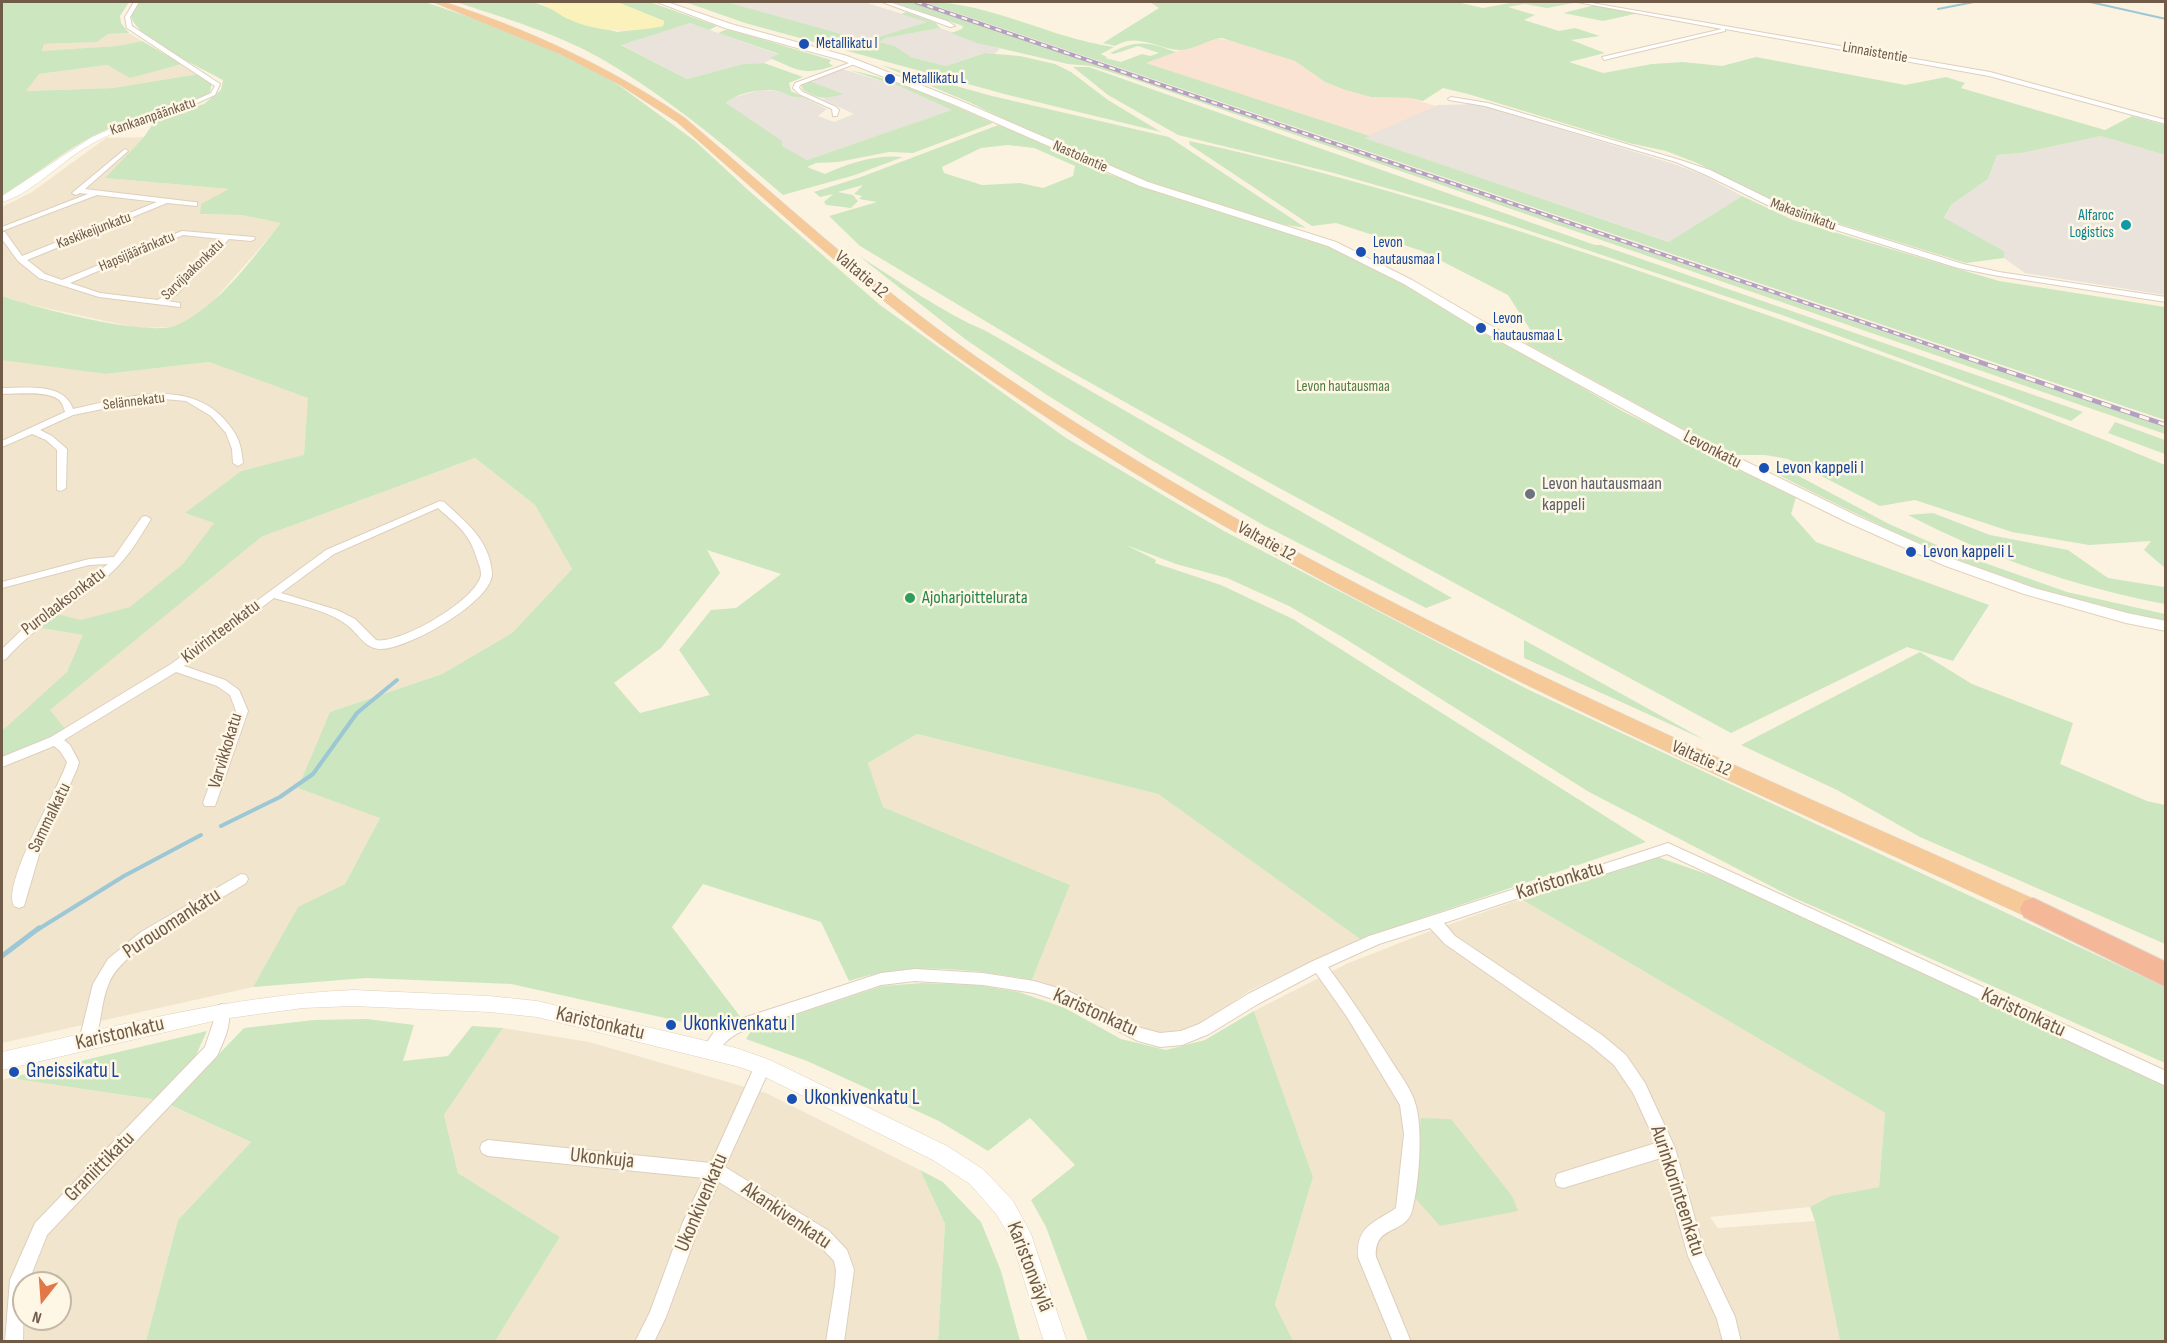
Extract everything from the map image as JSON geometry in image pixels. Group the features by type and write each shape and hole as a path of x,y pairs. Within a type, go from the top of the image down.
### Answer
{"highway":[{"name":"Valtatie 12","path":"436,2 496,22 559,49 607,73 655,102 681,120 848,266 922,324 1069,426 1236,526 1340,583 1503,665 1663,741 2032,909"},
{"path":"2032,909 2166,970"}],"main road":[{"name":"Nastolantie","path":"661,2 728,26 854,63 958,103 1144,184 1312,236"},
{"name":"Levonkatu","path":"1312,236 1350,252 1408,282 1480,325 1687,438 1852,519 1948,562 1992,578 2075,604 2166,627"}],"street":[{"name":"Kankaanpäänkatu","path":"2,199 28,185 80,147 100,136 141,118 193,103 213,94 218,85 129,27 127,16 136,2"},
{"path":"885,2 952,26"},
{"name":"Linnaistentie","path":"1580,2 1990,74 2166,122"},
{"path":"1604,58 1730,28"},
{"path":"835,115 834,108 801,93 796,88 797,84 854,63"},
{"name":"Makasiinikatu","path":"1451,99 1486,104 1678,161 1707,172 1791,213 1961,266 2166,300"},
{"path":"65,205 124,151"},
{"name":"Kaskikeijunkatu","path":"79,191 194,204"},
{"path":"2,229 96,193"},
{"name":"Kaskikeijunkatu","path":"21,260 166,201"},
{"name":"Hapsijääränkatu","path":"62,283 182,233 250,239"},
{"path":"2,234 21,260 42,276 99,295 177,305"},
{"name":"Sarvijaakonkatu","path":"159,303 173,293 228,236"},
{"path":"2,391 46,392 58,395 66,400 70,413"},
{"name":"Selännekatu","path":"2,444 70,413 164,396 188,399 214,414 231,432 237,449 238,463"},
{"path":"33,431 49,438 62,449 61,488"},
{"name":"Kivirinteenkatu","path":"2,762 55,740 175,666 330,552 440,504 472,533 479,545 487,573 484,584 474,596 443,619 413,636 392,644 372,643 351,622 333,613 273,594"},
{"name":"Purolaaksonkatu","path":"2,656 19,635 104,573 117,560 146,519"},
{"path":"2,585 89,562 117,560"},
{"name":"Varvikkokatu","path":"175,666 221,683 235,693 242,711 210,803"},
{"name":"Sammalkatu","path":"19,902 22,876 46,820 70,776 73,762 64,748 55,740"},
{"name":"Karistonkatu","path":"2,1061 222,1011 303,1000 353,998 489,1004 537,1009 709,1051 720,1037 733,1028 881,979 915,975 983,979 1034,987 1063,996 1138,1034 1160,1040 1182,1038 1204,1029 1253,999 1318,965 1374,940 1668,848 2166,1079"},
{"name":"Purouomankatu","path":"87,1041 100,984 110,967 155,932 241,879"},
{"name":"Aurinkorinteenkatu","path":"1433,921 1449,940 1596,1040 1620,1060 1639,1088 1667,1149 1697,1256 1726,1317 1732,1341"},
{"path":"1318,965 1352,1012 1402,1092 1408,1106 1412,1134 1403,1213 1368,1236 1365,1246 1367,1257 1402,1341"},
{"name":"Graniittikatu","path":"14,1341 19,1280 41,1229 211,1051 221,1023 222,1011"},
{"name":"Karistonväylä","path":"709,1051 763,1066 940,1153 976,1176 1005,1208 1020,1234 1056,1341"},
{"name":"Ukonkivenkatu","path":"644,1341 657,1317 692,1222 763,1066"},
{"name":"Ukonkuja","path":"488,1148 716,1170"},
{"path":"1563,1180 1667,1149"},
{"name":"Akankivenkatu","path":"716,1170 823,1237 841,1256 845,1270 836,1341"}],"shaded area":[{"path":"722,2 864,2 928,22 866,42"},
{"path":"690,23 780,55 764,63 743,64 687,79 620,44"},
{"path":"940,28 1000,49 994,54 983,53 946,66 911,57 879,42 886,38"},
{"path":"129,33 142,41 117,46 42,52 44,44 97,42 108,34"},
{"path":"1213,38 1241,42 1295,61 1325,82 1345,90 1371,97 1409,98 1436,106 1370,136 1145,63"},
{"path":"182,64 198,74 113,88 25,91 39,74 107,65 130,77"},
{"path":"842,69 901,87 953,110 807,160 781,146 726,103 732,98 760,90 778,91 796,98 803,97 827,109 818,116 834,122 854,114 822,99 841,94 807,80"},
{"path":"1478,104 1674,164 1703,175 1742,196 1670,242 1363,138 1438,105"},
{"path":"2101,136 2165,155 2165,295 2025,273 2004,258 2004,251 1944,219 1951,205 1988,179 1997,155 2022,153"},
{"path":"144,137 106,178 230,189 200,214 241,215 282,223 208,307 175,327 137,328 23,303 2,296 2,207 32,192 106,138"},
{"path":"2,360 106,374 209,362 309,398 304,456 241,471 186,513 261,537 475,458 535,505 572,569 512,633 442,674 330,712 380,818 345,884 298,908 253,987 2,1043"},
{"path":"917,734 1158,794 1360,939 1249,991 1198,1026 1174,1033 1159,1034 1137,1028 1065,989 1032,980 1070,885 883,807 868,763"},
{"path":"1521,899 1885,1113 1879,1187 1830,1196 1810,1207 1710,1217 1718,1228 1815,1221 1840,1341 1293,1341 1275,1306 1313,1177 1254,1011 1346,964"},
{"path":"503,1028 589,1042 766,1093 920,1170 945,1224 938,1341 495,1341 560,1237 458,1173 444,1115"},
{"path":"9,1078 158,1100 251,1142 178,1220 146,1341 2,1341 2,1080"}],"green space":[{"path":"2,2 129,2 120,16 121,23 129,33 108,34 97,42 44,44 42,51 117,46 142,41 182,64 130,78 107,65 39,74 26,91 113,88 198,74 212,83 210,92 204,96 135,118 95,135 2,196"},
{"path":"139,2 425,2 504,29 583,64 620,86 695,141 880,305 1066,438 1224,531 1527,689 2165,987 2165,1063 1790,896 1589,792 1289,606 1227,578 1176,564 1126,545 1156,560 1155,563 1221,585 1293,619 1646,842 1360,939 1158,794 917,734 868,763 883,807 1070,885 1032,980 963,970 918,969 872,975 849,981 821,922 703,884 672,927 742,1019 710,1028 511,984 366,978 253,987 298,907 345,884 380,818 298,788 330,712 442,674 512,633 572,569 535,505 475,458 261,537 50,710 65,729 50,738 2,757 2,731 67,672 83,635 36,627 53,613 81,620 130,607 183,564 214,523 185,513 241,471 304,455 308,398 209,362 106,374 2,360 2,296 91,320 142,328 177,325 207,306 221,293 247,266 281,223 241,215 200,214 201,204 229,189 105,178 144,137 154,122 204,104 221,90 223,80 155,42 134,23 131,15","holes":["707,550 781,574 736,608 711,610 679,650 710,695 640,713 614,683 661,648 720,573"]},
{"path":"456,2 533,2 557,11 566,18 617,32 663,26 664,21 617,2 650,2 717,26 709,30 690,23 621,45 687,79 743,64 764,63 803,77 789,83 791,91 803,97 760,90 744,93 726,103 782,141 782,146 807,160 952,110 901,87 849,70 905,86 993,123 913,153 889,152 838,162 816,163 807,167 825,174 863,160 903,157 855,175 783,195 672,105 600,58 548,34"},
{"path":"685,2 726,2 866,41 927,22 901,14 906,12 936,23 940,28 886,38 879,42 894,46 911,57 946,66 984,53 1020,56 1055,64 1071,72 1108,100 1161,132 1008,95 745,23"},
{"path":"893,2 911,2 2165,427 2165,434 1133,79 1091,66 1068,64 977,43 951,33 962,29 963,26"},
{"path":"924,2 972,7 1066,36 1114,47 1101,54 1107,57 1105,58 1121,62 1142,54 1150,56 1159,53 1138,46 1114,54 1110,53 1135,44 1150,44 1176,52 1146,63 1370,136 1364,138 1669,242 1742,196 1793,220 1999,281 2165,307 2165,420"},
{"path":"1150,2 1457,2 1483,8 1515,2 1579,2 1547,8 1525,4 1508,7 1535,15 1524,20 1559,31 1575,28 1600,36 1571,40 1605,53 1569,62 1603,73 1652,64 1683,62 1722,66 1756,57 1905,85 1946,77 1965,83 1961,88 2105,130 2132,116 2165,125 2165,155 2101,136 2022,153 1997,155 1988,179 1951,205 1944,218 2004,251 2004,258 1966,263 1791,209 1697,163 1666,151 1629,143 1468,94 1443,88 1423,101 1409,98 1371,97 1325,82 1295,61 1222,38 1180,50 1140,41 1123,42 1115,46 1103,43 1159,8"},
{"path":"1595,5 1639,13 1603,21 1563,13"},
{"path":"725,30 831,60 829,63 833,66 814,71 794,68 770,58 779,54 718,33"},
{"path":"881,65 992,96 1169,137 1306,228 1280,224 1147,183"},
{"path":"1073,67 1089,67 1595,245 1601,245 2083,412 2071,421 1782,315 1485,216 1330,172 1178,135 1108,95"},
{"path":"807,80 843,94 826,98 814,95 803,90 801,84"},
{"name":"Levon hautausmaa","path":"1001,124 1108,174 1308,238 1344,252 1406,285 1624,412 1796,497 1791,514 1816,542 1989,605 1953,661 1907,647 1731,733 1270,483 1062,367 860,246 829,216 877,202 859,199 862,196 854,194 863,185 838,192 853,195 858,201 851,208 826,205 824,202 833,194 820,197 814,192 861,177","holes":["1008,145 1034,148 1075,166 1073,176 1043,188 1020,183 982,185 944,173 942,167 981,148"]},
{"path":"1189,141 1388,191 1585,253 1942,377 2165,465 2165,568 2144,550 2151,541 2089,545 2012,532 1915,500 1880,506 1788,459 1765,455 1737,455 1681,428 1518,339 1531,331 1508,295 1422,251 1336,223 1312,226 1190,145"},
{"path":"859,256 937,306 986,331 1452,598 1426,608 1263,525 1146,457 1047,395 965,339"},
{"path":"2115,422 2165,440 2165,454 2108,433"},
{"path":"1784,472 1795,474 1889,524 1948,550 2067,592 2165,614 2165,622 2064,597 1966,563 1871,521 1777,474"},
{"path":"1933,513 1990,535 2068,550 2108,578 2164,587 2165,582 2165,604 2098,589 2033,569 1970,544 1908,515"},
{"path":"1524,640 1705,740 1524,658"},
{"path":"1920,652 1972,684 2073,723 2060,764 2147,801 2165,805 2165,944 1920,837 1837,790 1741,745"},
{"path":"1652,855 1721,879 2165,1086 2165,1341 1840,1341 1815,1221 1810,1207 1830,1196 1879,1187 1885,1113 1521,899"},
{"path":"923,983 977,985 1019,992 1065,1008 1121,1039 1166,1050 1205,1040 1254,1011 1313,1177 1275,1305 1293,1341 1088,1341 1046,1227 1031,1200 1075,1165 1030,1118 988,1151 939,1121 807,1061 746,1039 752,1029 882,986"},
{"path":"367,1019 414,1025 403,1061 448,1056 472,1026 503,1028 444,1115 458,1173 560,1237 495,1341 146,1341 178,1220 251,1142 170,1105 244,1028 314,1020"},
{"path":"207,1031 192,1064 158,1100 9,1078"},
{"path":"1421,1118 1451,1119 1512,1196 1518,1211 1440,1226 1414,1197"},
{"path":"920,1170 943,1182 981,1222 1001,1271 1020,1341 938,1341 945,1224"}],"sand":[{"path":"533,2 617,2 664,21 663,26 651,28 602,29 578,23 546,6"}],"waterway":[{"path":"1938,9 1974,2"},
{"path":"2090,2 2166,19"},
{"path":"221,826 280,797 313,774 357,713 397,680"},
{"path":"37,930 124,876 201,835"},
{"path":"2,956 39,928"}],"railway":[{"path":"916,2 1954,353"},
{"path":"1950,352 2166,425"}],"place":[{"name":"Metallikatu I","path":"804,44"},
{"name":"Metallikatu L","path":"890,79"},
{"name":"Alfaroc Logistics","path":"2126,225"},
{"name":"Levon hautausmaa I","path":"1361,252"},
{"name":"Levon hautausmaa L","path":"1481,328"},
{"name":"Levon kappeli I","path":"1764,468"},
{"name":"Levon hautausmaan kappeli","path":"1530,494"},
{"name":"Levon kappeli L","path":"1911,552"},
{"name":"Ajoharjoittelurata","path":"910,598"},
{"name":"Ukonkivenkatu I","path":"671,1025"},
{"name":"Gneissikatu L","path":"14,1072"},
{"name":"Ukonkivenkatu L","path":"792,1099"}]}
